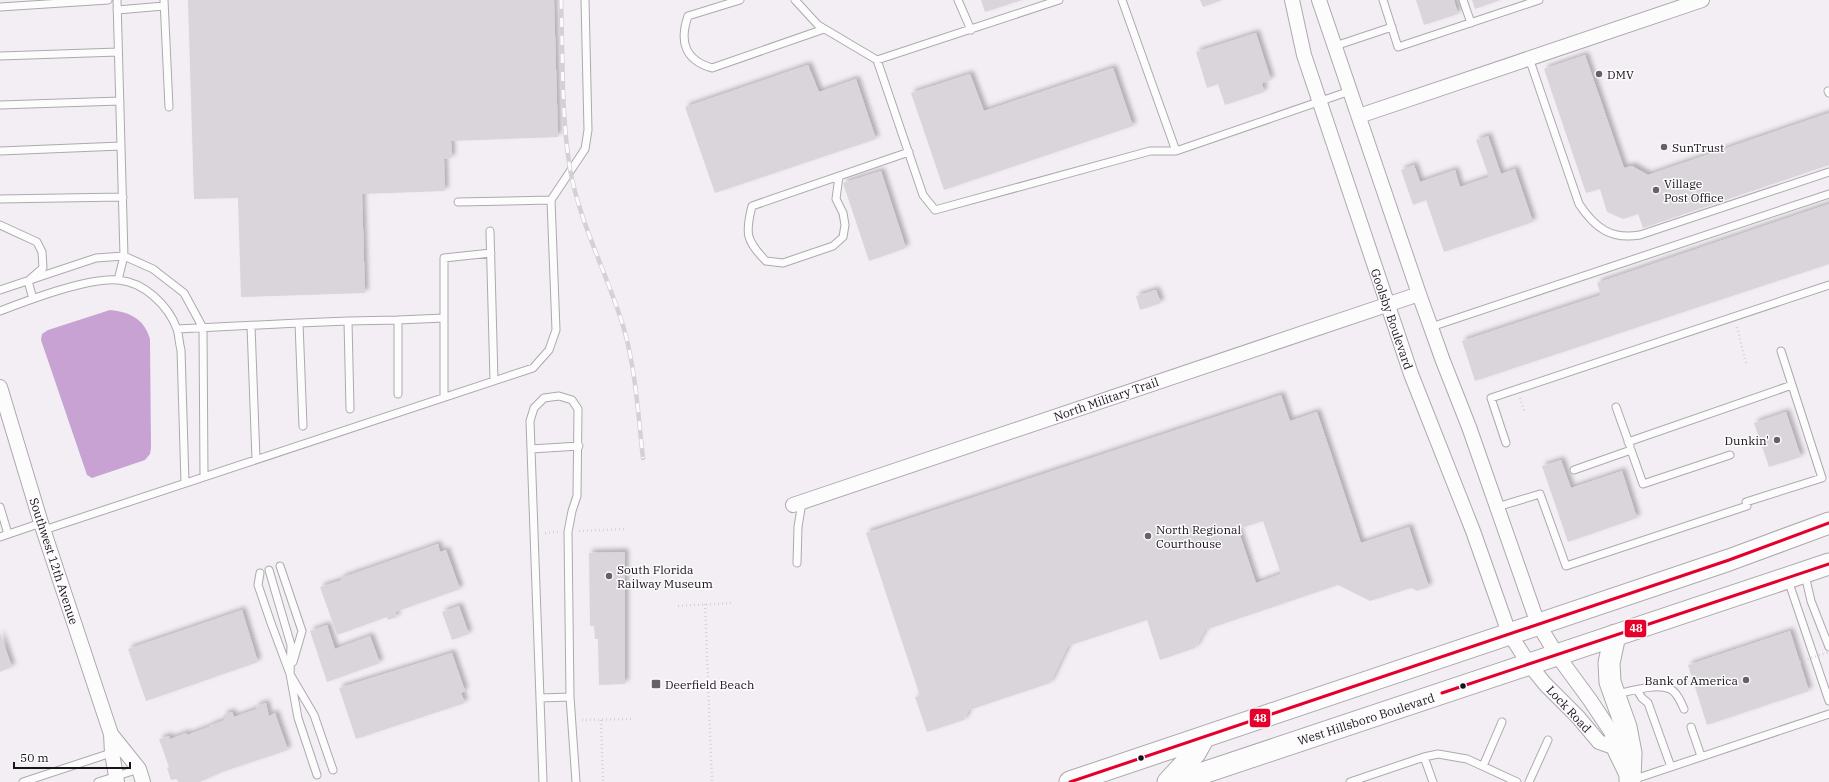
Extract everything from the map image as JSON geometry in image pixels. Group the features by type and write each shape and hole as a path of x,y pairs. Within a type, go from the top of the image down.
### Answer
{"main road":[{"path":"1070,782 1729,560 1829,524"},
{"name":"West Hillsboro Boulevard","path":"1176,782 1829,564"},
{"path":"1615,635 1609,663 1610,682 1626,727 1631,753 1630,781"},
{"path":"1168,782 1195,753 1204,737"}],"street":[{"name":"Goolsby Boulevard","path":"1292,0 1304,55 1411,374 1473,531 1509,633 1529,664"},
{"path":"1319,0 1419,294 1469,428 1538,624 1557,655"},
{"path":"1359,116 1702,0"},
{"name":"North Military Trail","path":"798,503 1419,294"},
{"name":"Southwest 12th Avenue","path":"0,387 5,417 118,751 116,779"},
{"name":"Lock Road","path":"1557,655 1612,733 1613,747 1630,781"},
{"name":"Lock Road","path":"1529,664 1545,684 1578,717 1599,742 1613,747"},
{"path":"118,751 139,768 143,782"}],"lane":[{"path":"0,7 108,0"},
{"path":"117,0 124,256 118,280"},
{"path":"0,537 42,526 185,483 533,368 549,350 556,330 551,200 584,149 587,137 585,0"},
{"path":"740,0 688,16 684,30 686,49 698,64 712,68 824,29"},
{"path":"795,0 818,25 877,60 923,195 935,210 1150,151 1176,151 1350,91"},
{"path":"958,0 971,30"},
{"path":"877,60 1059,0"},
{"path":"1122,0 1176,151"},
{"path":"1383,0 1398,47 1539,0"},
{"path":"1464,0 1471,23"},
{"path":"117,10 164,3 169,107"},
{"path":"1335,46 1392,27"},
{"path":"0,56 118,52"},
{"path":"1529,58 1579,204 1593,221 1604,230 1614,235 1628,237 1640,235 1829,172"},
{"path":"0,105 120,101"},
{"path":"0,151 121,146"},
{"path":"839,176 836,199 843,213 845,225 843,237 833,246 783,263 766,261 752,248 747,226 752,206 839,176 909,152"},
{"path":"1431,327 1829,194"},
{"path":"0,199 123,197"},
{"path":"458,202 551,200"},
{"path":"0,224 37,242 42,252 43,268 28,281"},
{"path":"490,231 494,380"},
{"path":"444,397 444,258 491,253"},
{"path":"0,290 96,258 124,256 153,269 184,293 203,328 204,476"},
{"path":"0,311 33,299 92,282 118,280 140,286 156,297 170,315 177,329 181,350 185,483"},
{"path":"28,281 33,299"},
{"path":"1506,443 1491,398 1829,285"},
{"path":"177,329 444,318"},
{"path":"398,320 398,394"},
{"path":"348,321 350,409"},
{"path":"300,323 303,426"},
{"path":"251,326 256,459"},
{"path":"1497,506 1540,494 1566,566 1822,478 1781,351"},
{"path":"1628,442 1792,385"},
{"path":"543,782 530,422 534,408 544,398 559,396 572,400 578,409 579,446 577,496 572,511 568,532 570,697 573,721 576,782"},
{"path":"1616,407 1643,484 1730,455"},
{"path":"531,449 579,446"},
{"path":"1574,470 1631,450"},
{"path":"797,563 798,503"},
{"path":"0,507 8,534"},
{"path":"280,566 302,631 290,674"},
{"path":"269,570 291,645 290,674 314,715 333,770"},
{"path":"260,573 258,585 290,674 298,718 317,775"},
{"path":"1796,575 1811,600 1829,647"},
{"path":"1796,575 1829,701"},
{"path":"1615,695 1652,687 1670,689 1679,698 1684,709"},
{"path":"1637,690 1642,698 1648,703 1671,767"},
{"path":"540,698 570,697"},
{"path":"1630,781 1829,714"},
{"path":"1483,766 1502,722"},
{"path":"1691,727 1701,756"},
{"path":"1529,782 1548,740"},
{"path":"23,782 118,751"},
{"path":"1350,782 1424,757 1438,754 1468,759 1517,782"},
{"path":"1424,757 1432,782"},
{"path":"98,782 116,779 139,768"}],"path":[{"path":"1733,317 1742,343 1746,363"},
{"path":"678,606 732,603"},
{"path":"705,604 712,782"},
{"path":"1800,662 1829,652"},
{"path":"573,721 632,719"},
{"path":"601,720 603,782"}],"shaded area":[{"path":"110,310 124,313 135,318 144,326 150,339 151,448 150,454 145,460 92,478 87,475 41,340 42,334 48,330"}],"building":[{"path":"188,0 554,0 558,137 451,141 452,158 444,159 445,191 362,194 365,293 241,297 238,198 194,199"},
{"path":"981,0 1022,0 985,12"},
{"path":"1200,0 1222,0 1203,7"},
{"path":"1416,0 1454,0 1458,14 1424,25"},
{"path":"1472,0 1500,0 1475,9"},
{"path":"1256,33 1271,80 1262,83 1264,92 1225,105 1218,84 1207,88 1196,52"},
{"path":"1585,55 1624,168 1632,166 1648,175 1829,113 1829,165 1643,228 1638,214 1623,219 1607,212 1600,189 1586,193 1544,69"},
{"path":"808,65 819,92 856,79 876,139 715,193 685,107"},
{"path":"1113,68 1133,126 944,190 911,93 970,74 984,111"},
{"path":"1488,136 1501,174 1515,169 1533,222 1444,252 1426,200 1413,205 1401,170 1414,165 1420,182 1455,170 1460,187 1489,177 1476,140"},
{"path":"881,171 906,248 869,261 843,183"},
{"path":"1829,204 1829,264 1475,381 1462,341 1601,295 1597,283"},
{"path":"1156,290 1161,303 1140,310 1136,296"},
{"path":"1281,395 1290,421 1317,412 1361,543 1409,527 1429,587 1417,591 1411,588 1370,601 1338,585 1205,630 1195,648 1160,660 1147,620 1068,646 1050,683 969,710 964,720 927,732 915,697 920,696 866,533","holes":["1263,521 1281,574 1256,583 1238,529"]},
{"name":"Dunkin'","path":"1786,412 1801,457 1769,467 1754,423"},
{"path":"1561,460 1571,488 1622,471 1637,518 1568,542 1542,466"},
{"path":"438,544 440,552 446,550 460,589 395,612 397,617 388,620 387,617 337,635 320,587 342,580 341,578"},
{"path":"625,552 625,684 599,685 598,639 595,639 594,626 590,626 589,553"},
{"path":"459,606 469,634 452,640 442,612"},
{"path":"242,610 258,662 146,701 128,649"},
{"path":"327,625 335,649 370,636 380,663 327,682 310,631"},
{"path":"1790,631 1809,691 1707,725 1688,665"},
{"path":"0,633 12,667 0,672"},
{"path":"452,653 465,691 461,693 465,703 356,739 339,688"},
{"path":"266,703 269,716 275,713 288,750 222,772 200,782 178,782 177,779 171,780 167,768 169,767 159,739 169,736 170,739 186,733 187,735 225,720 223,715 232,712 234,717 257,709 256,706"}],"railway":[{"path":"561,0 565,127 570,169 580,210 624,329 636,393 643,458"}],"transit line":[{"name":"48","path":"1070,782 1729,560 1829,523"},
{"name":"48","path":"1442,693 1829,564"}],"place":[{"name":"DMV","path":"1599,74"},
{"name":"SunTrust","path":"1664,147"},
{"name":"Village Post Office","path":"1656,190"},
{"name":"Dunkin'","path":"1777,440"},
{"name":"North Regional Courthouse","path":"1148,536"},
{"name":"South Florida Railway Museum","path":"609,576"},
{"name":"Bank of America","path":"1746,680"},
{"name":"Deerfield Beach","path":"656,684"}]}
